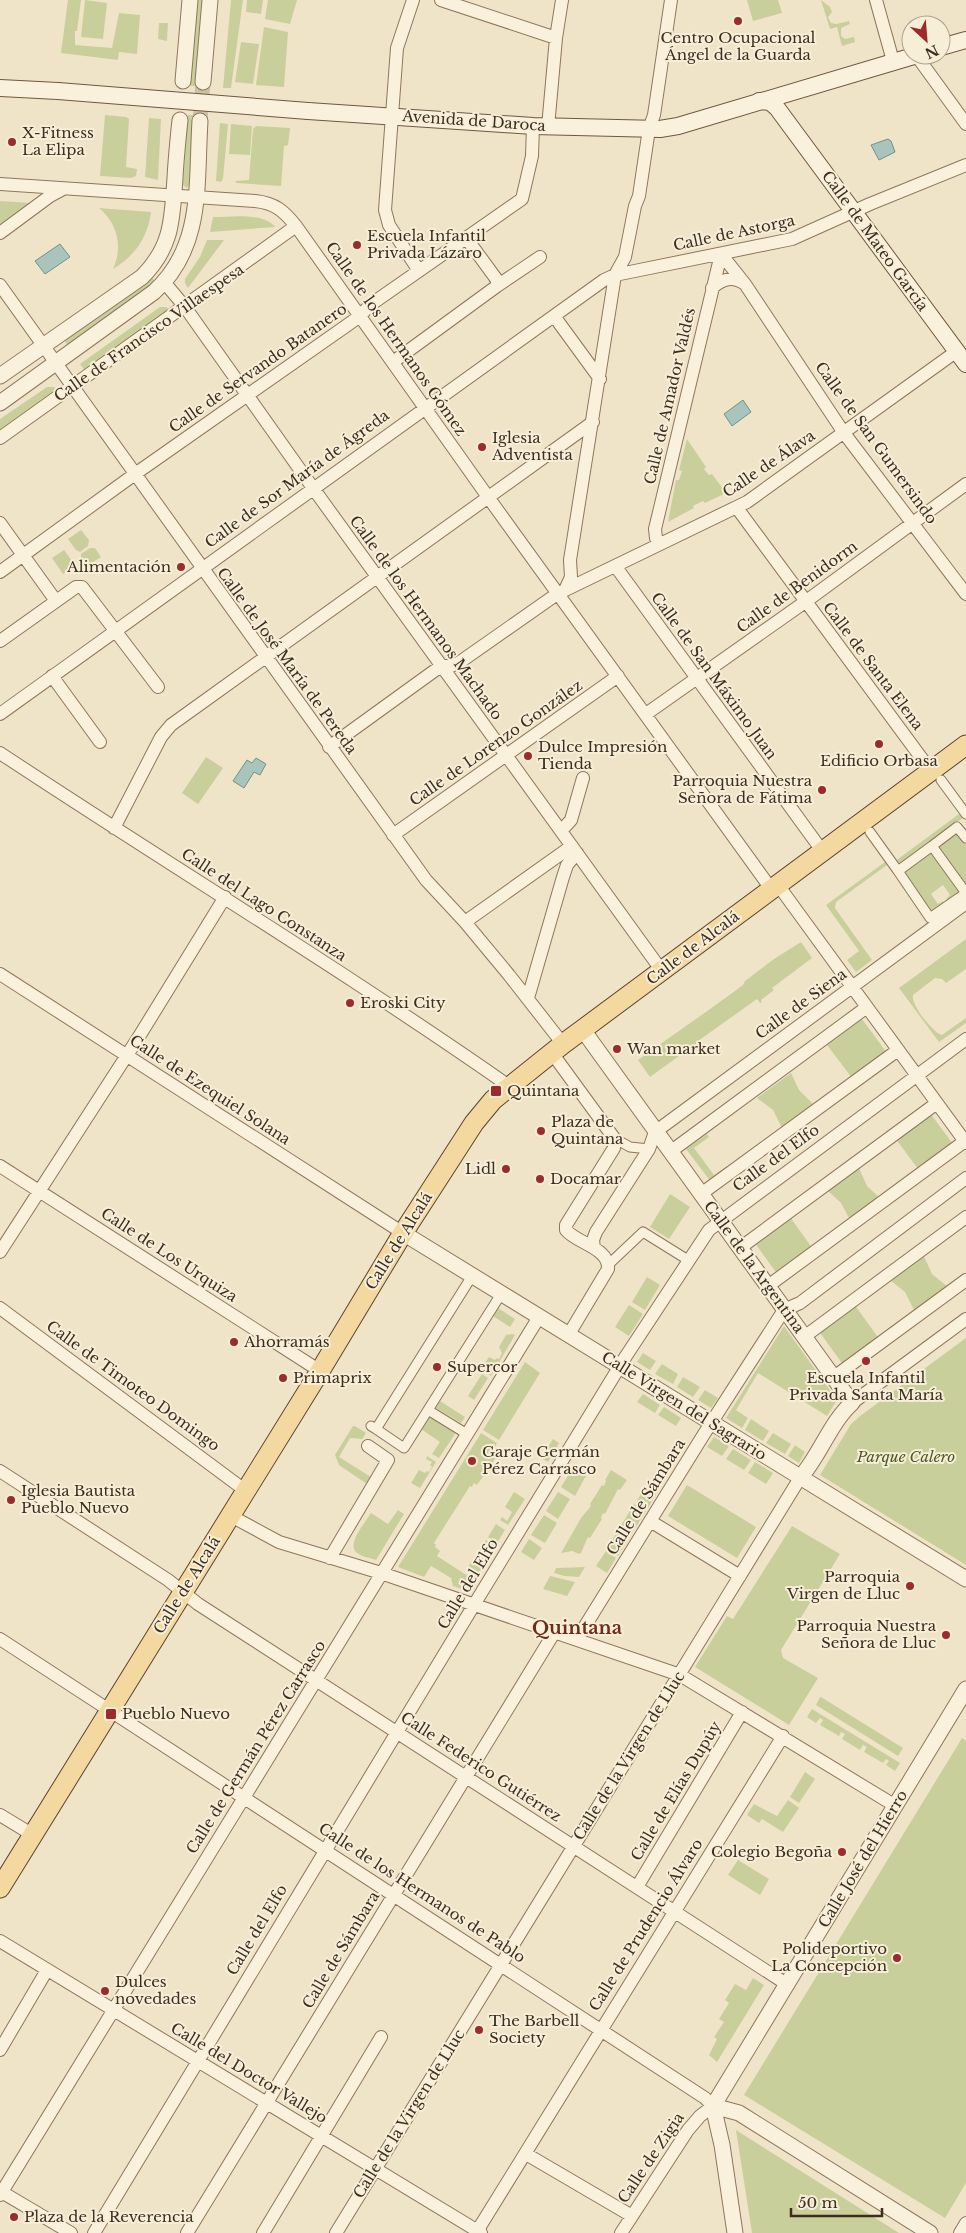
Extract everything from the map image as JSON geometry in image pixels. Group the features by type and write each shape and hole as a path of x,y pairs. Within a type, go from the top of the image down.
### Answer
{"main road":[{"path":"951,45 966,40"},
{"name":"Avenida de Daroca","path":"0,88 541,126 649,129 678,126 759,100 901,59"},
{"name":"Avenida de Daroca","path":"0,84 21,89"},
{"path":"784,118 782,103 790,92"},
{"name":"Calle de Mateo García","path":"759,100 773,104 784,118 961,358"},
{"name":"Calle de Alcalá","path":"0,1888 182,1591 231,1516 403,1233 474,1123 493,1100 558,1048 775,887 936,775 966,745"}],"street":[{"path":"184,81 190,0"},
{"path":"203,82 210,0"},
{"path":"413,0 397,48 391,115 386,216 389,225 420,271"},
{"path":"441,0 556,38"},
{"name":"Calle de Servando Batanero","path":"0,572 135,474 360,316 370,305 522,199 541,126 562,0"},
{"path":"561,592 571,577 570,560 615,275 625,257 635,206 639,196 649,129 654,115 671,0"},
{"path":"876,0 894,61"},
{"path":"923,65 966,124"},
{"path":"0,376 146,272 163,250 172,222 180,120"},
{"name":"Calle de Francisco Villaespesa","path":"3,401 154,292 165,283 179,264 190,240 196,196 200,121"},
{"name":"Calle de Astorga","path":"615,275 792,239 854,211 966,166"},
{"name":"Calle de los Hermanos Gómez","path":"0,184 196,196 268,202 277,206 296,226 488,497 561,592 618,676 852,987 965,1142"},
{"path":"0,233 50,196 64,189"},
{"path":"165,283 161,274 162,267 177,234 172,222"},
{"name":"Calle de Francisco Villaespesa","path":"0,438 296,226"},
{"path":"467,239 497,280 497,286"},
{"name":"Calle de San Gumersindo","path":"721,254 745,284 844,432 966,594"},
{"name":"Calle de Amador Valdés","path":"660,544 655,529 721,254"},
{"path":"393,362 540,256"},
{"name":"Calle de Sor María de Ágreda","path":"0,714 313,488 599,284 615,275"},
{"path":"712,288 718,282 727,279 739,280 745,284"},
{"name":"Calle de los Hermanos Machado","path":"165,283 185,307 313,488 662,971"},
{"name":"Calle de José María de Pereda","path":"0,285 328,747 432,889 465,922 528,998 558,1048"},
{"path":"554,316 600,378"},
{"name":"Calle de Francisco Villaespesa","path":"3,401 17,382 43,363 43,347"},
{"name":"Calle de Álava","path":"328,747 441,666 451,666 460,662 561,592 737,508 844,432 961,358"},
{"path":"114,828 161,737 171,725 593,422"},
{"name":"Calle de Benidorm","path":"646,714 805,602 966,484"},
{"name":"Calle de Santa Elena","path":"737,508 805,602 936,775"},
{"path":"0,522 56,601"},
{"name":"Calle de San Máximo Juan","path":"616,567 823,852"},
{"path":"0,642 76,587 82,587 88,592 158,687"},
{"path":"52,676 100,742"},
{"name":"Calle de Lorenzo González","path":"393,835 618,676"},
{"name":"Calle del Lago Constanza","path":"0,753 114,828 225,897 510,1086"},
{"path":"936,775 966,814"},
{"path":"561,831 571,820 583,778"},
{"path":"898,871 966,820"},
{"path":"957,826 966,838"},
{"path":"870,832 930,918 966,893 932,846"},
{"path":"465,922 575,850"},
{"path":"528,998 563,877 575,850"},
{"path":"0,1252 40,1192 225,897"},
{"name":"Calle de Siena","path":"655,1132 966,902"},
{"name":"Calle de Ezequiel Solana","path":"0,974 403,1233"},
{"path":"670,1152 867,1008"},
{"name":"Calle de la Argentina","path":"583,1030 852,1403"},
{"name":"Calle del Elfo","path":"94,2233 325,1849 620,1366 709,1230 966,1039"},
{"path":"558,1048 614,1138 615,1143 566,1225 566,1230 570,1235 594,1248 607,1259 608,1265 608,1269 569,1334"},
{"path":"701,1194 898,1050"},
{"path":"740,1248 936,1103"},
{"path":"594,1248 593,1240 596,1232 649,1149 655,1132"},
{"path":"615,1143 620,1142 630,1147 649,1149"},
{"path":"768,1286 965,1142"},
{"name":"Calle de Los Urquiza","path":"0,1166 320,1371"},
{"name":"Calle de Sámbara","path":"576,1639 784,1310 800,1303 966,1178"},
{"path":"804,1337 966,1217"},
{"path":"608,1265 643,1232 688,1260"},
{"name":"Calle Virgen del Sagrario","path":"403,1233 966,1579"},
{"path":"472,1276 374,1428 404,1448 501,1294"},
{"path":"834,1377 966,1280"},
{"name":"Calle de Timoteo Domingo","path":"0,1308 246,1490"},
{"name":"Calle de Germán Pérez Carrasco","path":"1,2192 539,1317"},
{"name":"Calle de la Virgen de Lluc","path":"336,2233 800,1478 812,1465 844,1410 966,1320"},
{"path":"428,1410 467,1434"},
{"path":"330,1558 388,1460 368,1446"},
{"name":"Calle Federico Gutiérrez","path":"0,1471 168,1580 198,1604 788,1985"},
{"path":"231,1516 279,1542 382,1573 680,1675 894,1805"},
{"path":"650,1521 740,1576"},
{"name":"Calle de Sámbara","path":"188,2233 554,1632"},
{"name":"Calle de los Hermanos de Pablo","path":"0,1639 696,2091 714,2106"},
{"name":"Calle José del Hierro","path":"714,2106 894,1805 966,1689"},
{"name":"Calle de Elías Dupúy","path":"638,1887 742,1712"},
{"name":"Calle de Prudencio Álvaro","path":"478,2232 600,2030 783,1736"},
{"path":"0,1816 33,1835"},
{"name":"Calle del Doctor Vallejo","path":"0,1941 197,2062 322,2135 478,2232"},
{"path":"0,2050 48,1970"},
{"path":"263,2233 381,2037"},
{"path":"735,2233 722,2145 714,2106 739,2113 930,2233"},
{"name":"Calle de Zigia","path":"621,2233 688,2130 700,2116 714,2106"},
{"path":"526,2154 632,2216"},
{"path":"1,2192 71,2233"},
{"path":"960,2233 966,2223"}],"green space":[{"path":"68,0 81,0 77,31 75,31 75,45 112,48 119,13 140,15 137,54 119,52 118,60 61,53"},
{"path":"85,0 107,3 103,39 81,37"},
{"path":"197,0 203,0 196,86 190,86"},
{"path":"231,0 243,0 231,88 223,88"},
{"path":"247,0 263,0 261,14 246,12"},
{"path":"268,0 297,0 290,24 265,19"},
{"path":"747,0 778,0 782,13 753,21"},
{"path":"821,0 830,7 832,12 828,17 831,23 836,24 849,21 850,24 841,28 841,36 845,39 854,37 855,42 842,46 837,27 830,29"},
{"path":"159,23 168,23 167,41 158,39"},
{"path":"264,27 288,32 284,87 256,85"},
{"path":"241,42 259,44 253,84 235,82"},
{"path":"105,115 129,119 126,167 137,169 136,176 131,178 100,176"},
{"path":"188,115 194,115 189,185 187,188 183,185"},
{"path":"149,118 161,119 158,180 145,177"},
{"path":"220,123 228,124 223,179 221,182 216,181"},
{"path":"231,124 252,126 250,155 229,154"},
{"path":"256,126 290,128 288,145 284,146 281,186 237,183 235,181 249,180 253,129"},
{"path":"0,201 32,203 0,226"},
{"path":"99,208 151,212 147,230 139,245 128,258 113,269 118,252 117,236 111,221"},
{"path":"213,217 255,217 270,222 275,227 210,232"},
{"path":"207,240 224,240 188,288 185,279 200,257"},
{"path":"152,277 155,281 149,287 68,346 64,340"},
{"path":"160,307 166,307 171,311 85,371 80,364"},
{"path":"47,387 54,387 58,390 0,431 0,419"},
{"path":"687,439 706,467 704,469 709,475 712,474 726,493 705,503 703,501 693,506 694,508 668,522 676,480 679,480 682,471 679,470"},
{"path":"81,530 89,540 88,546 80,552 76,550 68,539"},
{"path":"90,548 95,548 101,557 87,566 81,558 81,554"},
{"path":"64,550 75,565 63,574 52,558"},
{"path":"206,757 223,768 198,804 182,793"},
{"path":"959,814 963,818 897,866 894,862"},
{"path":"956,831 966,845 966,883 964,884 936,846"},
{"path":"931,850 962,892 948,901 946,899 950,895 943,885 931,894 938,904 943,901 945,904 931,914 902,870"},
{"path":"885,862 887,865 836,902 835,908 872,960 856,972 847,960 859,951 826,905"},
{"path":"966,939 966,969 946,983 942,979 935,978 913,995 915,1005 923,1018 933,1029 942,1035 966,1018 966,1023 939,1042 899,988"},
{"path":"801,942 812,958 772,988 774,990 761,1000 762,1002 760,1003 757,999 698,1041 699,1045 686,1055 683,1053 650,1077 638,1060 743,985 745,981 774,959"},
{"path":"862,1019 887,1053 852,1078 827,1045"},
{"path":"791,1073 799,1090 814,1105 782,1128 773,1110 757,1098"},
{"path":"930,1113 953,1144 918,1169 895,1138"},
{"path":"707,1134 709,1137 694,1148 714,1175 727,1166 730,1169 711,1182 686,1149"},
{"path":"858,1166 867,1186 880,1198 850,1220 841,1203 826,1189"},
{"path":"670,1194 690,1207 669,1239 650,1227"},
{"path":"790,1217 813,1249 778,1275 754,1242"},
{"path":"923,1254 932,1274 948,1287 915,1312 905,1292 890,1280"},
{"path":"647,1277 660,1285 645,1310 632,1302"},
{"path":"854,1304 880,1340 844,1366 818,1330"},
{"path":"629,1305 643,1314 629,1336 615,1327"},
{"path":"498,1308 515,1319 510,1327 493,1316"},
{"path":"784,1326 837,1400 827,1416 758,1373 736,1410 748,1418 742,1428 726,1418"},
{"path":"506,1335 515,1335 491,1376 481,1369 489,1357 495,1360 499,1359 502,1353 499,1347"},
{"name":"Parque Calero","path":"966,1338 966,1565 820,1475 851,1424"},
{"path":"643,1353 656,1361 650,1370 637,1362"},
{"path":"525,1362 540,1373 499,1440 483,1430"},
{"path":"662,1364 678,1374 673,1384 655,1374"},
{"path":"482,1374 488,1378 474,1400 468,1396"},
{"path":"683,1377 700,1387 693,1397 677,1387"},
{"path":"705,1390 718,1398 711,1408 698,1400"},
{"path":"643,1394 660,1405 655,1413 637,1402"},
{"path":"440,1401 465,1417 461,1423 436,1408"},
{"path":"664,1407 681,1418 676,1426 658,1415"},
{"path":"431,1415 457,1431 439,1458 432,1454 440,1442 421,1429"},
{"path":"751,1419 769,1431 763,1441 745,1430"},
{"path":"353,1426 366,1433 362,1439 350,1438 339,1457 371,1477 367,1484 339,1465 335,1455"},
{"path":"481,1433 497,1443 492,1455 496,1457 491,1465 488,1463 484,1469 487,1471 477,1485 474,1483 472,1487 470,1486 434,1543 435,1547 440,1551 437,1556 474,1580 469,1588 464,1590 453,1586 451,1578 431,1566 424,1577 398,1567"},
{"path":"773,1433 791,1444 785,1454 766,1443"},
{"path":"714,1437 729,1446 722,1456 707,1447"},
{"path":"553,1439 559,1443 548,1462 541,1458"},
{"path":"795,1445 805,1452 799,1463 788,1456"},
{"path":"733,1449 751,1460 744,1470 726,1459"},
{"path":"427,1456 436,1462 420,1488 411,1483 419,1470 425,1473 429,1472 432,1467 430,1465 432,1462 426,1459"},
{"path":"755,1462 773,1473 766,1484 748,1473"},
{"path":"574,1466 587,1474 575,1496 561,1487"},
{"path":"611,1470 627,1480 620,1490 618,1489 605,1514 603,1513 602,1519 590,1538 588,1537 581,1553 572,1551 561,1553 602,1485 604,1486"},
{"path":"687,1485 756,1527 737,1558 668,1516"},
{"path":"645,1486 656,1494 648,1508 637,1501"},
{"path":"514,1492 525,1499 508,1525 500,1520 502,1517 507,1521 512,1512 505,1507"},
{"path":"558,1492 570,1499 558,1519 546,1511"},
{"path":"634,1504 646,1511 630,1536 619,1529"},
{"path":"398,1510 404,1514 376,1560 357,1553 354,1549 355,1540 371,1513 388,1524"},
{"path":"544,1515 557,1523 545,1543 531,1535"},
{"path":"496,1524 505,1530 497,1543 488,1537"},
{"path":"792,1526 840,1554 781,1650 783,1658 818,1678 789,1725 695,1667 727,1616 733,1619"},
{"path":"617,1532 628,1539 618,1556 607,1549"},
{"path":"529,1539 542,1548 534,1560 521,1552"},
{"path":"486,1540 496,1546 487,1559 478,1553"},
{"path":"606,1551 616,1558 607,1573 596,1566"},
{"path":"476,1555 486,1561 477,1576 466,1570"},
{"path":"585,1567 579,1577 554,1573 556,1568"},
{"path":"550,1576 575,1582 567,1596 543,1589"},
{"path":"820,1697 903,1748 898,1756 816,1705"},
{"path":"812,1709 900,1763 895,1771 886,1765 889,1761 886,1759 883,1763 864,1752 867,1747 863,1745 860,1750 842,1739 845,1734 841,1732 839,1736 820,1725 823,1720 820,1718 816,1723 807,1717"},
{"name":"Polideportivo La Concepción","path":"962,1738 966,1741 966,2183 945,2218 744,2095"},
{"path":"805,1772 815,1779 799,1803 790,1797"},
{"path":"788,1800 799,1808 783,1832 762,1819 759,1823 747,1815 754,1804 777,1816"},
{"path":"738,1860 769,1879 760,1895 728,1875"},
{"path":"753,1978 764,1985 717,2062 709,2055 717,2039 714,2037 724,2022 719,2019 729,2003 725,2000 735,1984 746,1990"},
{"path":"736,2130 899,2233 752,2233"}],"water":[{"path":"888,139 891,141 895,152 879,160 871,145"},
{"path":"60,244 70,257 45,274 35,261"},
{"path":"743,400 751,412 732,426 724,414"},
{"path":"256,758 266,764 260,775 254,772 244,788 233,781 247,760 252,763"}],"tunnel":[{"path":"200,121 203,82"}],"place":[{"name":"Centro Ocupacional Ángel de la Guarda","path":"738,21"},
{"name":"X-Fitness La Elipa","path":"12,142"},
{"name":"Escuela Infantil Privada Lázaro","path":"357,245"},
{"name":"Iglesia Adventista","path":"482,447"},
{"name":"Alimentación","path":"181,567"},
{"name":"Edificio Orbasa","path":"879,744"},
{"name":"Dulce Impresión Tienda","path":"528,756"},
{"name":"Parroquia Nuestra Señora de Fátima","path":"822,790"},
{"name":"Eroski City","path":"350,1003"},
{"name":"Wan market","path":"617,1049"},
{"name":"Quintana","path":"496,1091"},
{"name":"Plaza de Quintana","path":"541,1131"},
{"name":"Lidl","path":"506,1169"},
{"name":"Docamar","path":"540,1179"},
{"name":"Ahorramás","path":"234,1342"},
{"name":"Escuela Infantil Privada Santa María","path":"866,1361"},
{"name":"Supercor","path":"437,1367"},
{"name":"Primaprix","path":"283,1378"},
{"name":"Garaje Germán Pérez Carrasco","path":"472,1461"},
{"name":"Iglesia Bautista Pueblo Nuevo","path":"11,1500"},
{"name":"Parroquia Virgen de Lluc","path":"910,1586"},
{"name":"Parroquia Nuestra Señora de Lluc","path":"946,1635"},
{"name":"Pueblo Nuevo","path":"111,1714"},
{"name":"Colegio Begoña","path":"842,1852"},
{"name":"Polideportivo La Concepción","path":"897,1958"},
{"name":"Dulces novedades","path":"105,1991"},
{"name":"The Barbell Society","path":"479,2030"},
{"name":"Plaza de la Reverencia","path":"14,2217"}],"district":[{"name":"Quintana","path":"577,1628"}]}
